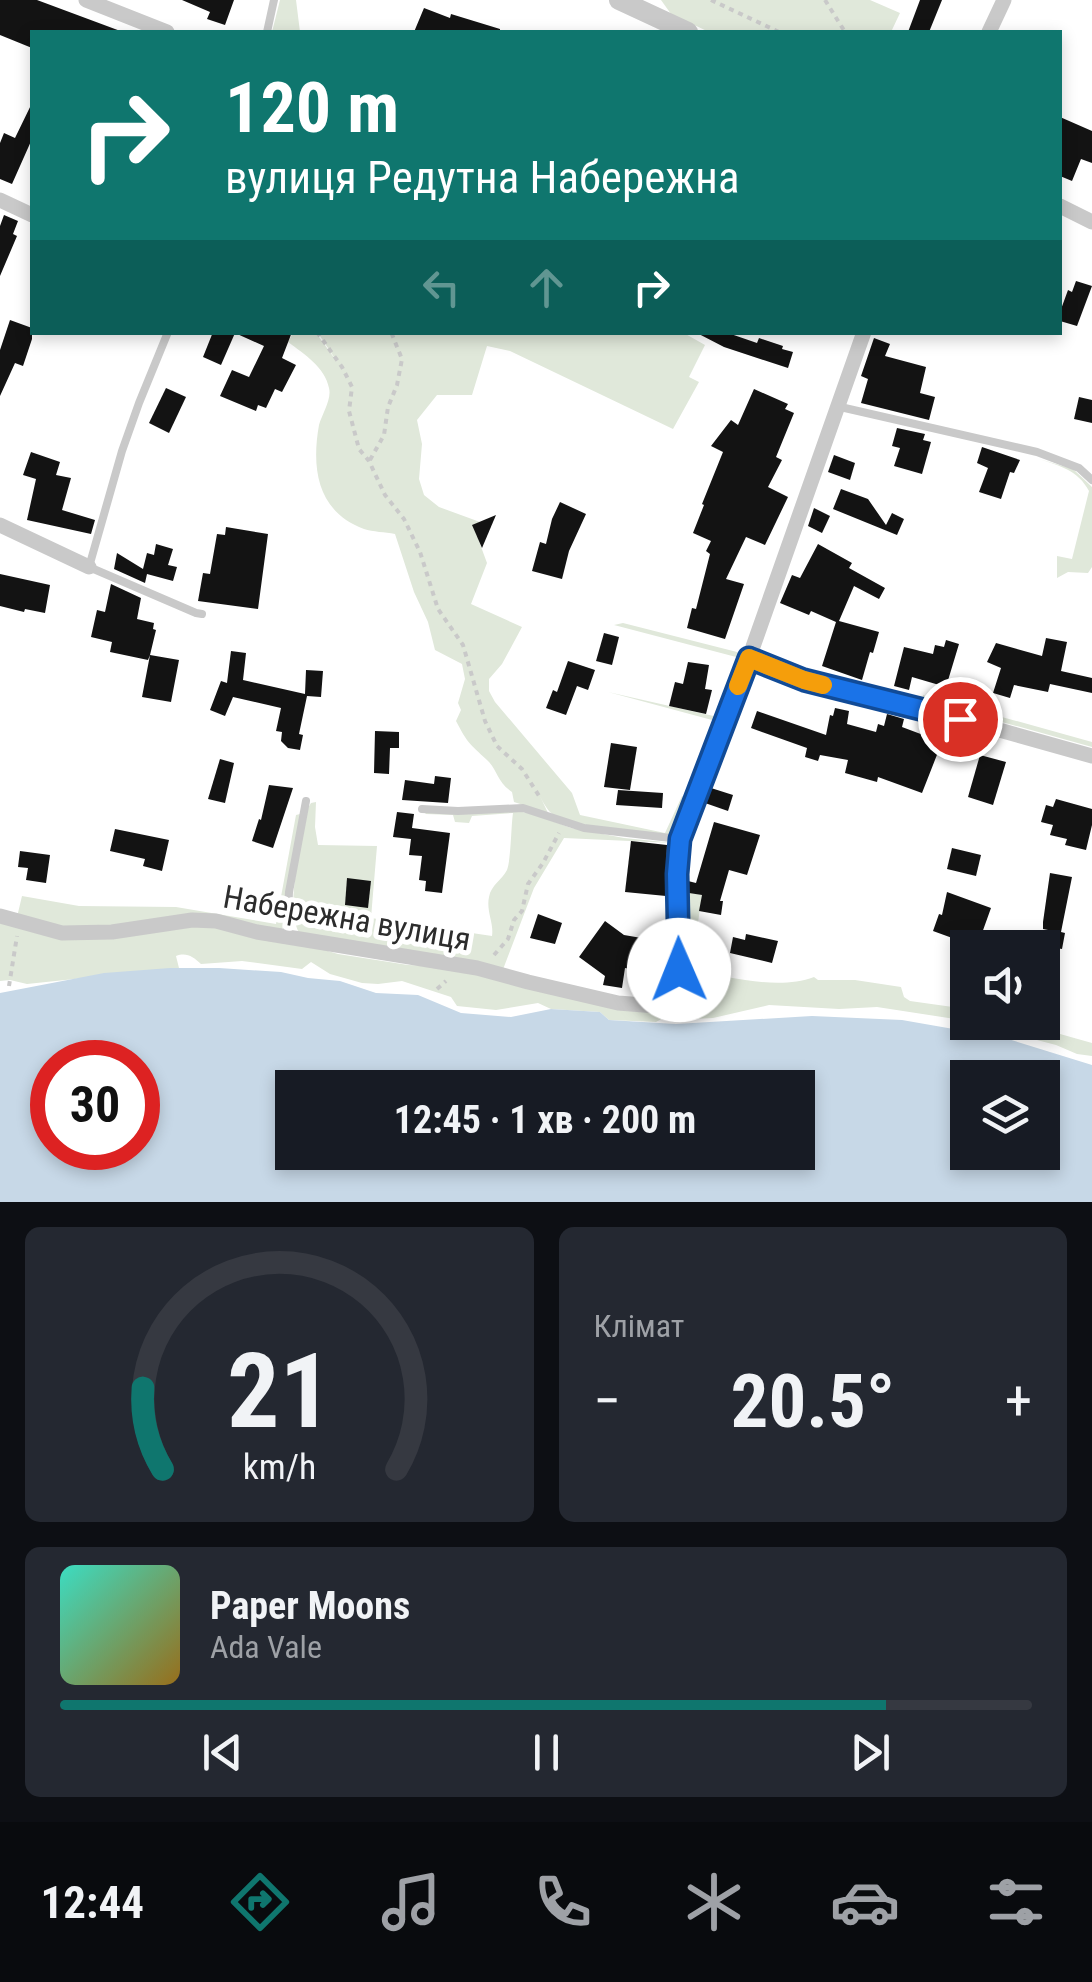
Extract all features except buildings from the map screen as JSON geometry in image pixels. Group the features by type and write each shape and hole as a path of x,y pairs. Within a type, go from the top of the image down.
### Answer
{"street":[{"path":"86,0 161,30"},
{"path":"990,30 1004,0"},
{"path":"633,3 684,30"},
{"path":"0,200 30,214"},
{"path":"1062,207 1092,222"},
{"path":"680,839 749,658 863,335"},
{"path":"0,525 89,567"},
{"path":"749,658 804,680 1092,756"},
{"name":"Набережна вулиця","path":"0,916 62,933 216,921 257,932 462,966 618,1003 656,1006 670,1002 680,993 680,839"}],"lane":[{"path":"266,30 274,0"},
{"path":"167,335 127,438 89,567 202,614"},
{"path":"836,406 1037,452 1079,468 1092,480"},
{"path":"287,936 290,892 306,801"},
{"path":"422,809 523,808 584,828 680,839"}],"path":[{"path":"710,0 775,30"},
{"path":"825,0 844,30"},
{"path":"319,335 352,388 349,411 360,449 420,552 438,610 464,644 484,722 498,746 522,769 560,830 528,884 522,911 514,920 508,939 494,955 467,959 462,966 450,970 437,989"},
{"path":"370,461 384,435 402,359 392,335"},
{"path":"9,986 18,921"}],"shaded area":[{"path":"280,0 296,0 300,30 272,30"},
{"path":"661,0 870,0 900,13 892,30 705,30 671,14"},
{"path":"292,335 317,335 338,363 319,335 687,335 705,345 689,377 699,382 673,429 510,351 487,346 472,395 437,395 417,420 422,444 419,479 424,495 439,507 480,522 473,525 487,563 471,604 522,627 489,679 489,691 495,702 572,793 580,815 665,833 682,796 688,800 674,835 573,823 550,812 538,792 548,813 514,802 512,792 491,764 463,734 456,721 465,679 462,664 435,650 395,534 368,530 349,521 336,512 321,488 317,442 329,388 318,367 288,342"},
{"path":"1039,459 1073,469 1092,487 1092,567 1088,573 1068,572 1057,578 1057,556 1072,559 1089,491 1074,473"},
{"path":"623,623 744,657 720,718 712,720 608,692 718,717 740,658 614,625"},
{"path":"923,695 1092,742 1092,747 923,700"},
{"path":"316,802 318,845 377,846 371,918 492,936 489,897 507,870 513,813 472,816 469,823 455,822 453,815 426,813 518,811 571,828 674,843 564,838 534,888 502,972 299,933 293,906 296,872 308,808"},
{"path":"300,814 282,931 254,926 57,928 17,917 22,896 79,906 176,907 276,924 296,815"},
{"path":"681,874 687,874 687,892 702,895 691,971 769,983 814,977 901,987 910,1001 950,1007 950,1018 877,1007 769,1005 713,1018 609,1020 600,1012 551,1009 538,1003 496,1010 457,1006 451,997 402,981 362,983 330,974 311,962 302,969 242,961 201,964 183,955 176,956 179,968 27,984 0,981 0,922 36,932 215,925 338,954 408,965 462,967 549,993 675,1005"},
{"path":"1060,1034 1092,1043 1092,1056 1077,1054 1037,1040 1060,1040"}],"water":[{"path":"219,968 281,972 340,981 376,993 418,995 461,1013 511,1017 551,1009 600,1012 609,1020 676,1024 812,1016 902,1020 950,1028 950,1040 1011,1040 1092,1065 1092,1202 0,1202 0,993 104,973"}],"slow traffic":[{"path":"738,686 749,658 823,685"}],"route":[{"path":"679,970 680,839 749,658 804,680 960,719"}]}
